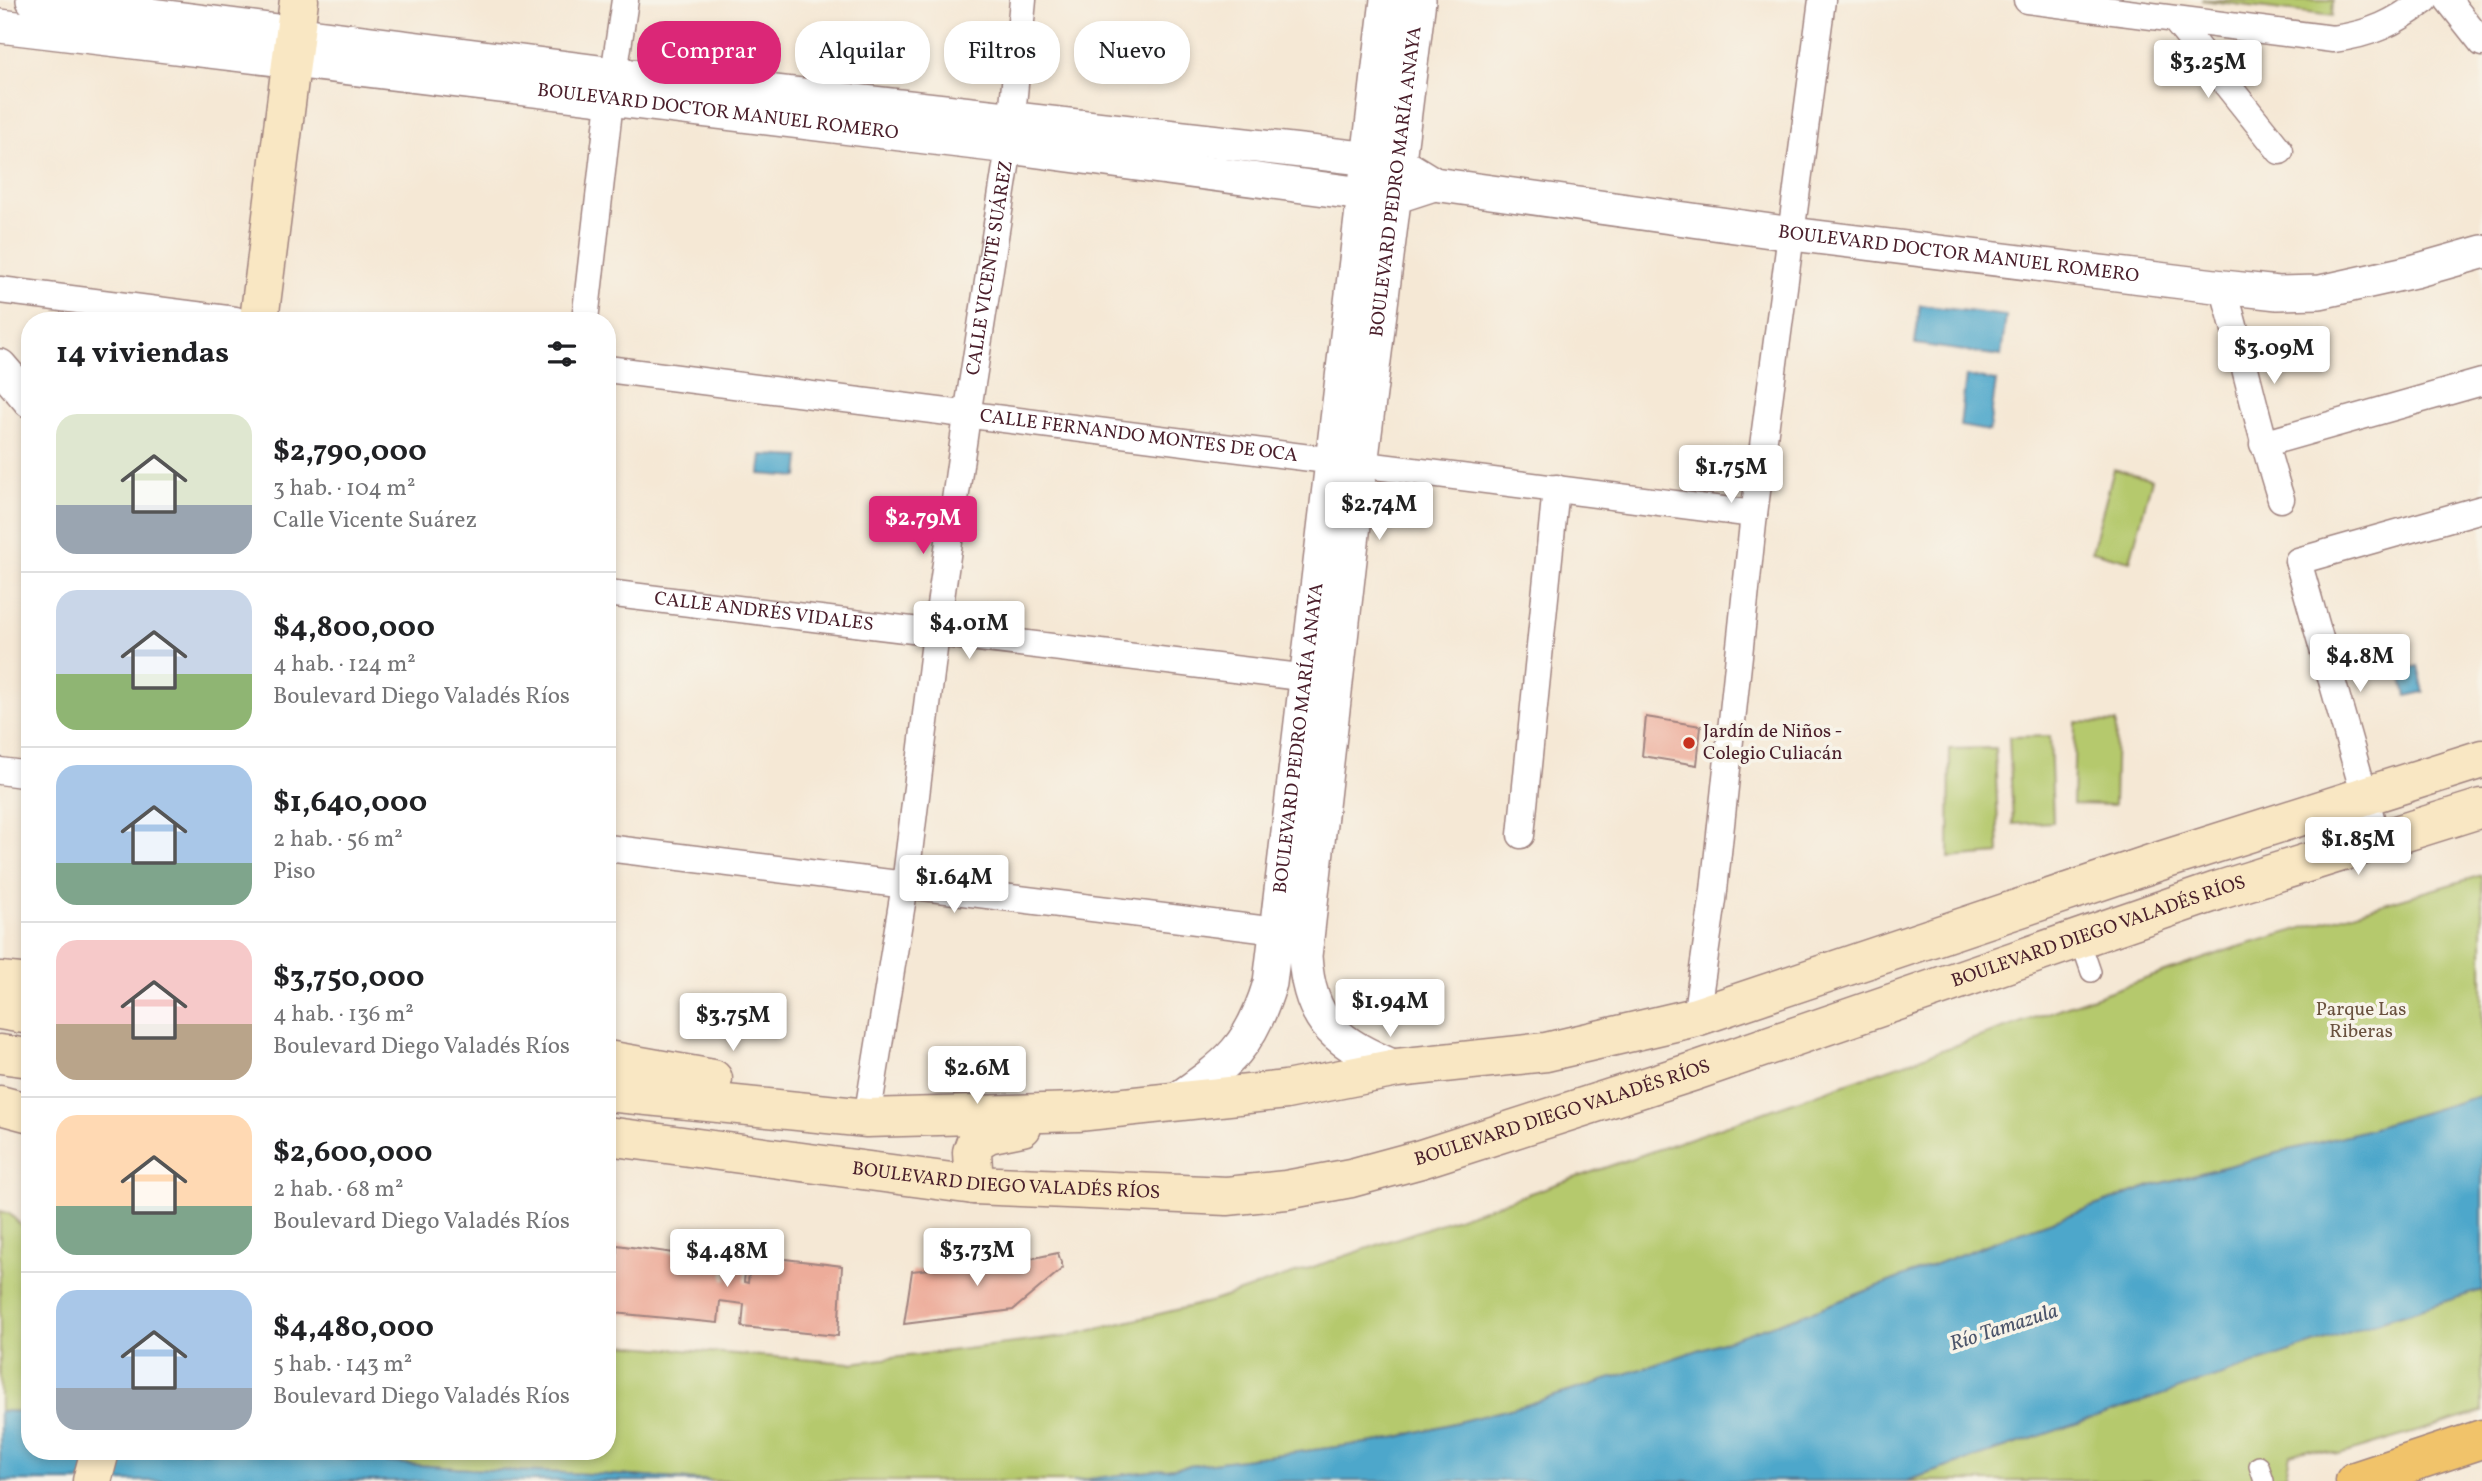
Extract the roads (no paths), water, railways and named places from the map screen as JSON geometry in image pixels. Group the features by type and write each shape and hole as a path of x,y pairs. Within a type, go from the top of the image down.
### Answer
{"main road":[{"path":"260,312 295,31"},
{"path":"616,1093 849,1117 1078,1112 1286,1090 1397,1068 1546,1052 1696,1017 2154,863 2482,759"},
{"name":"BOULEVARD DIEGO VALADÉS RÍOS","path":"616,1137 974,1185 1227,1196 1274,1192 1351,1178 1421,1160 1508,1129 1692,1072 2085,955 2377,839 2482,808"},
{"path":"0,981 21,983"},
{"path":"0,1010 21,1014"},
{"path":"1508,1129 1549,1104 1563,1087 1562,1071 1546,1052"},
{"path":"0,1054 21,1057"},
{"path":"616,1062 785,1092 807,1098 849,1117"},
{"path":"0,1105 21,1111"},
{"path":"974,1185 972,1152 979,1138 1078,1112"},
{"path":"2355,1481 2482,1439"},
{"path":"92,1481 98,1460"}],"street":[{"name":"BOULEVARD DOCTOR MANUEL ROMERO","path":"33,0 295,31 613,87 1010,132 1383,161 1434,184 1792,234 2278,293 2320,292 2482,253"},
{"path":"586,312 625,0"},
{"name":"CALLE VICENTE SUÁREZ","path":"849,1117 905,885 936,633 1010,132 1023,0"},
{"name":"BOULEVARD PEDRO MARÍA ANAYA","path":"1383,161 1387,0"},
{"name":"BOULEVARD PEDRO MARÍA ANAYA","path":"1172,1102 1224,1065 1246,1040 1255,1026 1292,933 1378,196 1383,161 1419,0"},
{"path":"1696,1017 1713,900 1754,514 1822,0"},
{"path":"2027,0 2333,39 2371,33 2399,20 2425,0"},
{"path":"2448,0 2482,43"},
{"path":"2175,20 2280,151"},
{"name":"BOULEVARD DOCTOR MANUEL ROMERO","path":"0,26 295,31"},
{"name":"BOULEVARD DOCTOR MANUEL ROMERO","path":"1010,132 1378,196 1434,184"},
{"path":"2223,287 2242,351 2263,444 2281,499"},
{"path":"0,290 172,312"},
{"path":"0,366 21,390"},
{"name":"CALLE FERNANDO MONTES DE OCA","path":"616,370 1754,514"},
{"path":"2263,444 2482,382"},
{"path":"1521,835 1556,488"},
{"path":"2377,839 2298,561 2482,509"},
{"name":"CALLE ANDRÉS VIDALES","path":"616,594 1321,680"},
{"path":"0,771 21,774"},
{"path":"616,849 1292,933"},
{"name":"BOULEVARD PEDRO MARÍA ANAYA","path":"1292,933 1316,1007 1325,1023 1347,1044 1397,1068"}],"water":[{"path":"1920,305 2006,316 2001,356 1915,344"},
{"path":"1966,376 1996,381 1989,431 1960,426"},
{"path":"762,455 800,457 798,477 760,474"},
{"path":"2418,666 2424,692 2406,696 2400,670"},
{"name":"Río Tamazula","path":"2482,1095 2482,1290 1906,1481 1073,1481 1382,1441 1526,1405 1816,1310 1996,1241 2151,1186 2370,1129"},
{"path":"0,1411 21,1412 21,1460 356,1460 470,1469 711,1481 0,1481"}],"place":[{"name":"Jardín de Niños - Colegio Culiacán","path":"1689,743"}],"park label":[{"name":"Parque Las Riberas","path":"2361,1021"}]}
